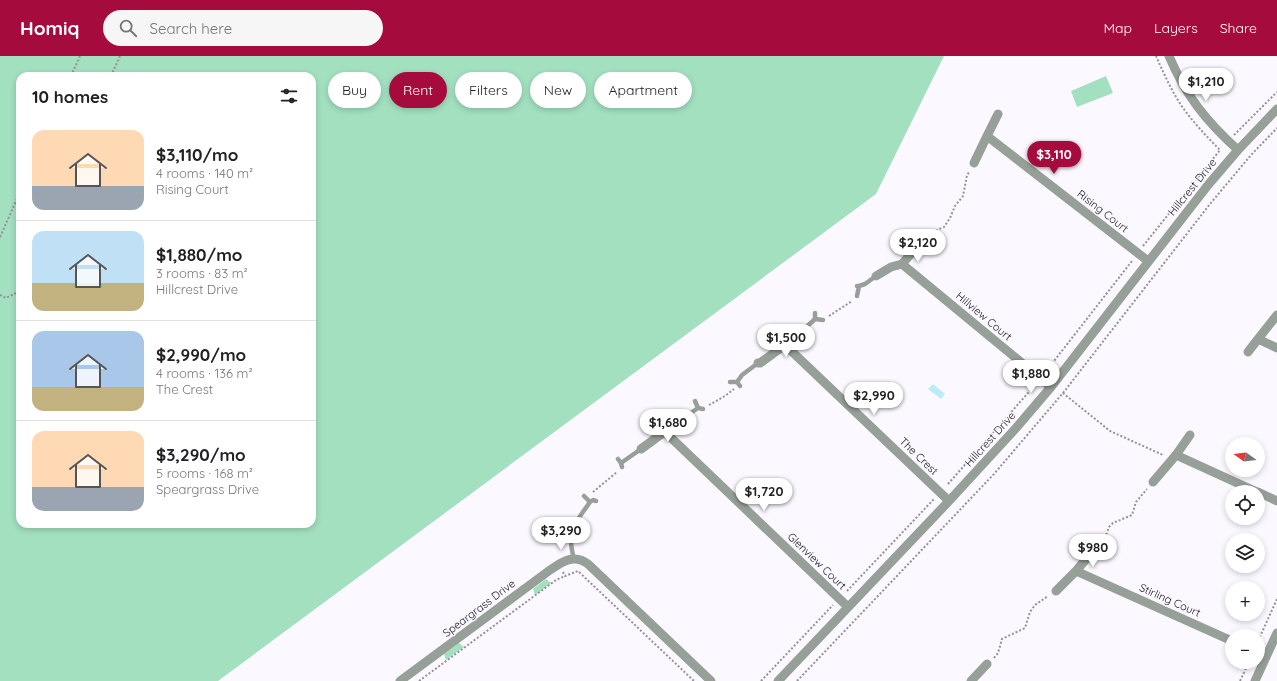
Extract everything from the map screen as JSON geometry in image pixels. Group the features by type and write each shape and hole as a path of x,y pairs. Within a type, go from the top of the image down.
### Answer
{"street":[{"path":"1169,56 1178,76 1194,103 1238,150"},
{"name":"Hillcrest Drive","path":"779,680 949,501 1016,428 1051,387 1208,185 1238,150 1277,109"},
{"path":"974,163 998,114"},
{"name":"Rising Court","path":"987,136 1148,261"},
{"path":"876,276 891,267 902,264 917,247"},
{"name":"Hillview Court","path":"902,264 1051,387"},
{"path":"1248,352 1277,315"},
{"path":"758,363 801,332"},
{"path":"1258,339 1277,348"},
{"name":"The Crest","path":"785,345 949,501"},
{"path":"641,450 682,419"},
{"name":"Glenview Court","path":"665,432 848,607"},
{"path":"1153,482 1190,435"},
{"path":"1174,457 1241,485"},
{"path":"1265,495 1277,501"},
{"path":"1056,590 1076,571 1093,551"},
{"path":"574,559 588,564 711,681"},
{"name":"Speargrass Drive","path":"400,681 560,564 567,560 574,559"},
{"name":"Stirling Court","path":"1076,571 1225,638"},
{"path":"1265,650 1277,633"},
{"path":"971,681 987,664"},
{"path":"1255,681 1258,669"}],"lane":[{"path":"857,296 858,286 876,276"},
{"path":"801,332 815,319 815,313"},
{"path":"815,319 822,320"},
{"path":"730,382 738,384 742,375 758,363"},
{"path":"682,419 700,408 695,401"},
{"path":"620,463 641,450"},
{"path":"574,559 570,541 572,531 587,499 596,500"}],"path":[{"path":"73,72 80,56"},
{"path":"113,72 120,56"},
{"path":"1156,56 1167,80 1183,108 1220,150"},
{"path":"761,681 948,484 1011,414 1220,150 1277,92"},
{"path":"797,681 994,474 1063,393 1210,204 1251,155 1277,128"},
{"path":"917,247 934,231 944,227 955,206 963,196 967,175 974,163"},
{"path":"0,237 16,201"},
{"path":"1126,257 1132,262"},
{"path":"0,295 6,298 16,293"},
{"path":"822,320 852,301 857,296"},
{"path":"700,408 725,396 738,384"},
{"path":"1063,393 1110,431 1174,457"},
{"path":"587,499 620,463"},
{"path":"943,481 948,484"},
{"path":"1093,551 1105,538 1109,527 1113,523 1132,515 1136,502 1153,482"},
{"path":"560,564 564,576"},
{"path":"419,681 556,580 578,571 694,681"},
{"path":"987,664 998,653 1002,639 1025,628 1030,612 1035,605 1056,590"},
{"path":"1263,629 1277,599"},
{"path":"1240,681 1246,669"}],"green space":[{"path":"0,56 944,56 876,194 218,681 0,681"},
{"path":"1106,76 1113,93 1077,107 1071,91"},
{"path":"546,579 551,583 535,595 533,589"},
{"path":"459,643 464,647 446,660 444,654"}],"water":[{"path":"933,384 945,394 941,399 928,389"}]}
